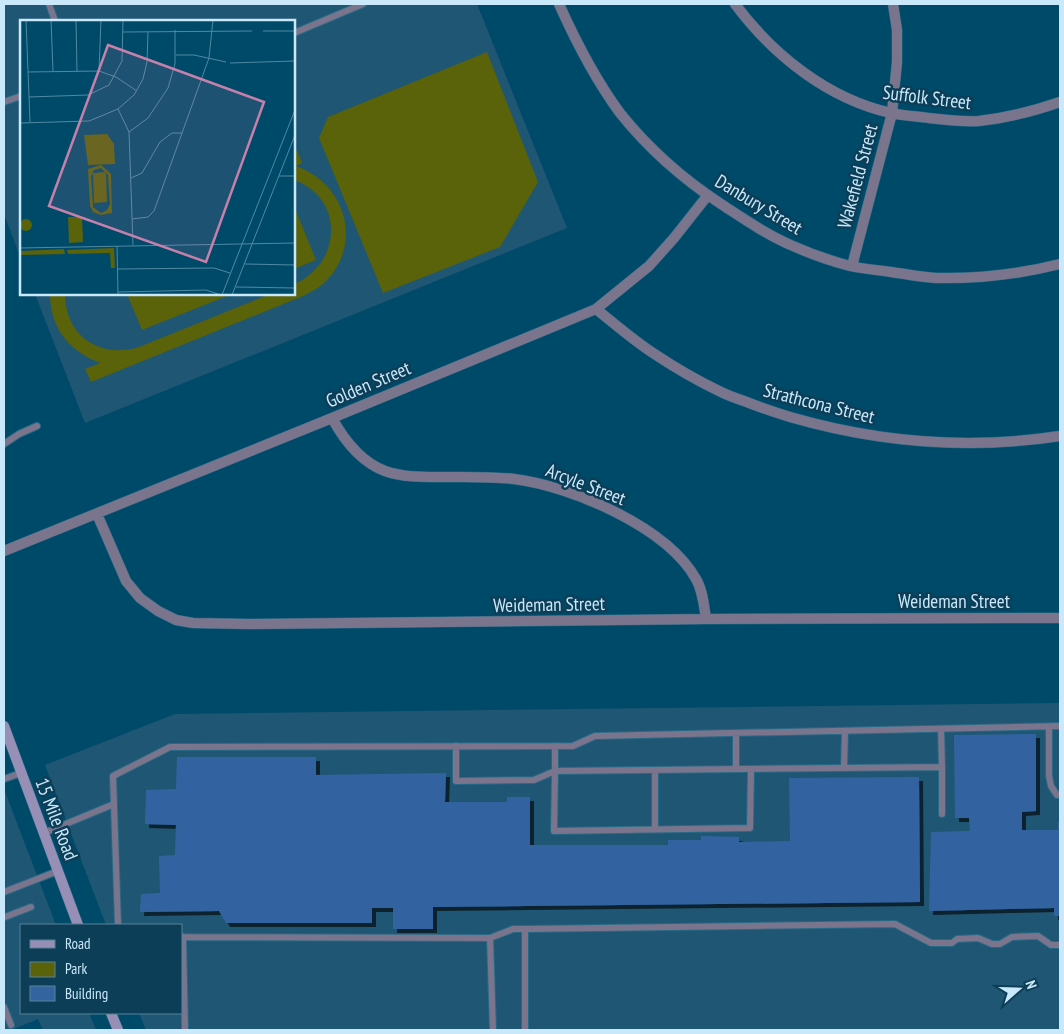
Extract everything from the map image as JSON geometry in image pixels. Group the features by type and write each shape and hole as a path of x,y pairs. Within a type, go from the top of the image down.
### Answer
{"main road":[{"name":"15 Mile Road","path":"4,726 78,924"},
{"path":"111,1014 118,1030"}],"street":[{"name":"Danbury Street","path":"559,4 581,51 600,83 643,140 672,167 708,195 755,226 791,245 852,266 935,278 1013,274 1060,264"},
{"name":"Suffolk Street","path":"735,4 760,34 794,66 832,90 892,114 956,121 977,121 1030,112 1060,102"},
{"name":"Wakefield Street","path":"852,266 892,114 897,62 897,30 893,4"},
{"name":"Golden Street","path":"4,551 596,309 649,266 708,195"},
{"name":"Strathcona Street","path":"596,309 652,353 683,372 721,392 772,412 808,422 892,438 938,443 1002,443 1060,436"},
{"name":"Arcyle Street","path":"332,418 347,442 364,459 384,470 404,476 492,477 522,480 560,489 606,507 638,524 658,538 684,562 696,579 703,596 706,619"},
{"name":"Weideman Street","path":"97,514 126,581 140,598 158,611 176,620 193,623 1060,618"}],"lane":[{"path":"49,4 55,20"},
{"path":"295,33 363,4"},
{"path":"4,102 20,96"},
{"path":"4,444 19,434 37,426"},
{"path":"118,924 113,776 170,747 573,746 595,736 1060,726"},
{"path":"1049,727 1049,776 1051,786 1057,795 1060,795"},
{"path":"941,729 942,814"},
{"path":"844,731 844,768"},
{"path":"736,733 736,769"},
{"path":"456,746 456,781 534,780 555,771 942,767"},
{"path":"555,746 554,831 750,828 751,769"},
{"path":"655,770 655,829"},
{"path":"4,779 21,773"},
{"path":"44,833 114,804"},
{"path":"4,892 58,870"},
{"path":"4,916 31,907"},
{"path":"186,1030 182,938 490,938 513,929 895,924 931,943 952,943 957,939 978,938 992,944 1000,944 1012,937 1038,936 1051,945 1060,945"},
{"path":"524,929 525,1030"},
{"path":"490,938 493,1030"},
{"path":"4,1007 11,1025"}],"shaded area":[{"path":"4,4 477,4 567,228 85,423 35,295 295,295 295,20 20,20 20,256 4,214"},
{"path":"1060,703 1060,1030 146,1030 139,1014 182,1014 182,924 106,924 45,765 175,714"},
{"path":"4,789 56,924 20,924 20,1014 89,1014 96,1030 43,1030 38,1019 11,1030 4,1030"}],"green space":[{"path":"487,52 538,182 500,247 383,293 319,138 328,117"},
{"path":"297,150 302,163 296,166 313,175 328,187 338,201 344,218 346,235 343,252 336,269 323,284 303,296 91,382 85,369 100,363 79,352 63,337 53,317 50,295 65,295 71,322 87,341 98,347 111,350 125,350 139,347 268,295 295,295 295,283 310,275 321,262 329,247 331,231 329,216 322,201 311,189 295,181 295,151"},
{"path":"295,208 316,260 295,269"},
{"path":"127,295 230,295 142,330"}],"building":[{"path":"1036,734 1036,811 1022,812 1022,830 1058,830 1058,822 1060,822 1060,916 1054,916 1054,908 929,911 931,832 970,831 969,818 955,818 954,735"},
{"path":"177,757 316,757 316,775 446,773 445,802 507,802 507,797 530,797 530,845 668,845 668,840 701,840 701,836 739,837 739,842 790,841 789,778 919,777 920,902 433,907 433,929 393,929 393,908 372,908 372,923 226,923 219,911 140,912 141,894 160,893 159,856 175,855 176,825 145,824 146,790 176,789"}]}
